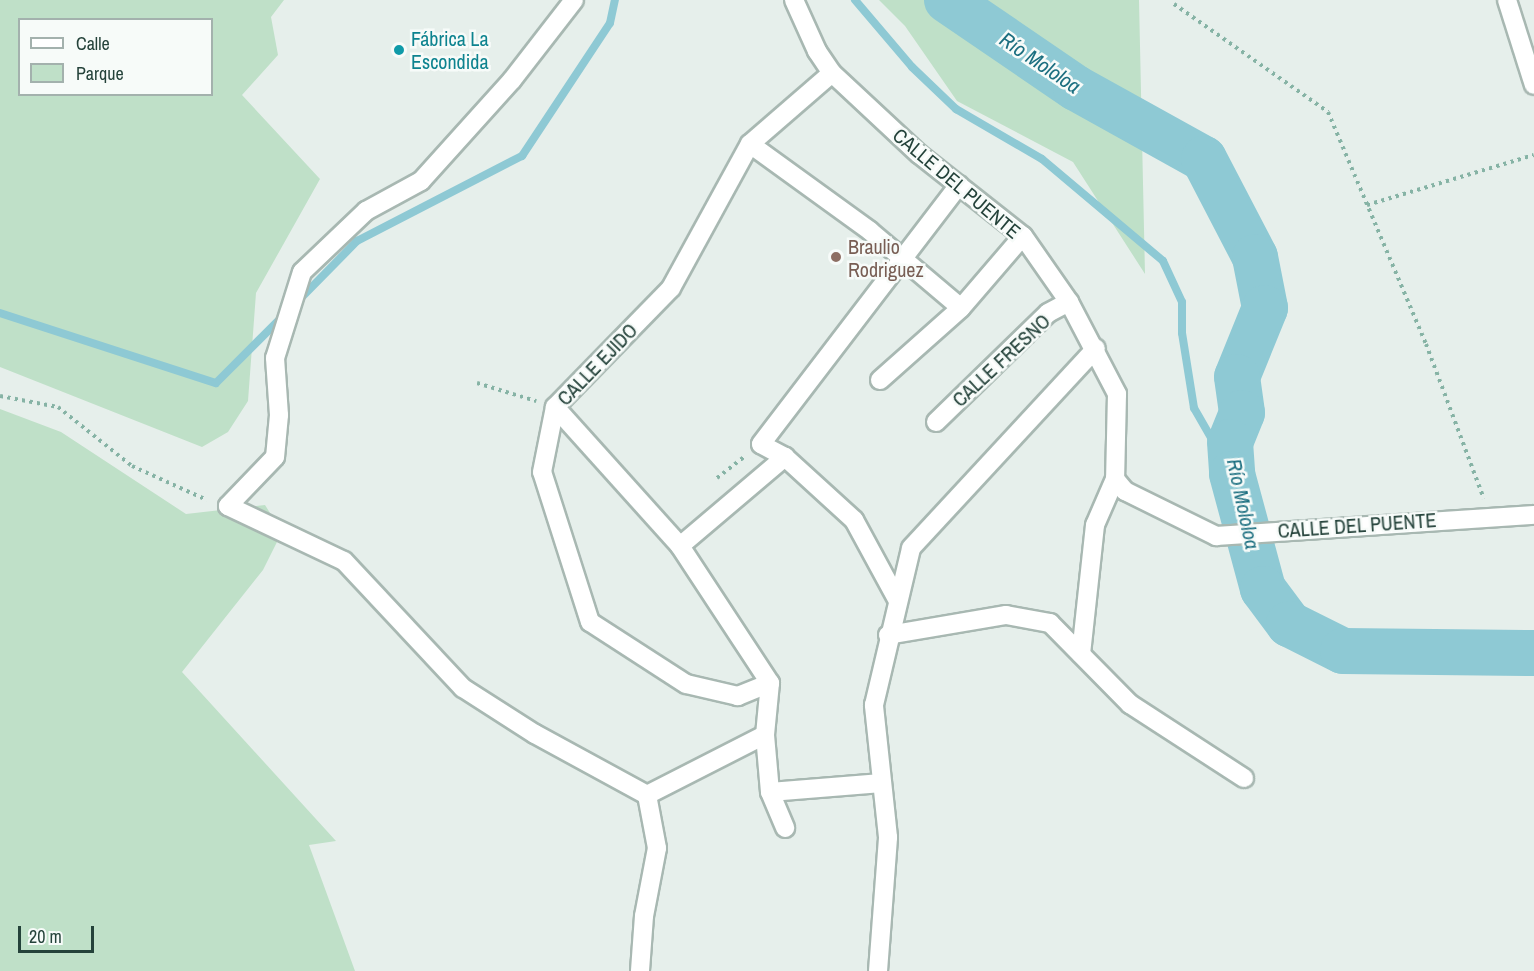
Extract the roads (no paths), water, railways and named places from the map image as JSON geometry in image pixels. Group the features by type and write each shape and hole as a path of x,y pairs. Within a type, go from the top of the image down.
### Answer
{"street":[{"path":"574,0 512,80 421,182 366,212 302,272 275,358 279,415 275,457 228,506 344,561 462,688 535,734 647,795"},
{"name":"CALLE DEL PUENTE","path":"794,0 817,51 832,74 919,154 1023,236 1070,302 1096,348 1117,394 1115,478 1135,496 1216,536 1490,516 1534,515"},
{"path":"1507,0 1534,84"},
{"name":"CALLE EJIDO","path":"770,682 738,696 686,684 590,622 542,472 555,407 671,288 750,144 832,74"},
{"path":"750,144 903,258 962,308"},
{"path":"898,601 854,520 785,457 761,444 959,185"},
{"path":"880,380 962,308 1023,236"},
{"name":"CALLE FRESNO","path":"936,422 1048,314 1070,302"},
{"path":"863,971 880,966 888,837 874,705 888,635 911,548 1096,348"},
{"path":"555,407 680,546 770,682 765,735 770,792 785,828"},
{"path":"680,546 785,457"},
{"path":"1081,654 1095,525 1115,478"},
{"path":"888,635 1006,615 1050,623 1130,704 1244,777"},
{"path":"647,795 765,735"},
{"path":"770,792 882,783"},
{"path":"640,971 644,916 657,848 647,795"}],"waterway":[{"path":"299,300 357,241 522,156 610,23 615,0"},
{"path":"855,0 912,67 956,109 1042,159 1163,261 1182,302 1182,333 1194,408 1232,474"},
{"name":"Río Mololoa","path":"947,0 1076,88 1204,159 1255,257 1265,308 1237,377 1242,413 1230,442 1232,474 1263,589 1289,624 1343,651 1534,653"},
{"path":"0,313 216,383 284,315"}],"place":[{"name":"Fábrica La Escondida","path":"399,50"},
{"name":"Braulio Rodriguez","path":"836,257"}]}
